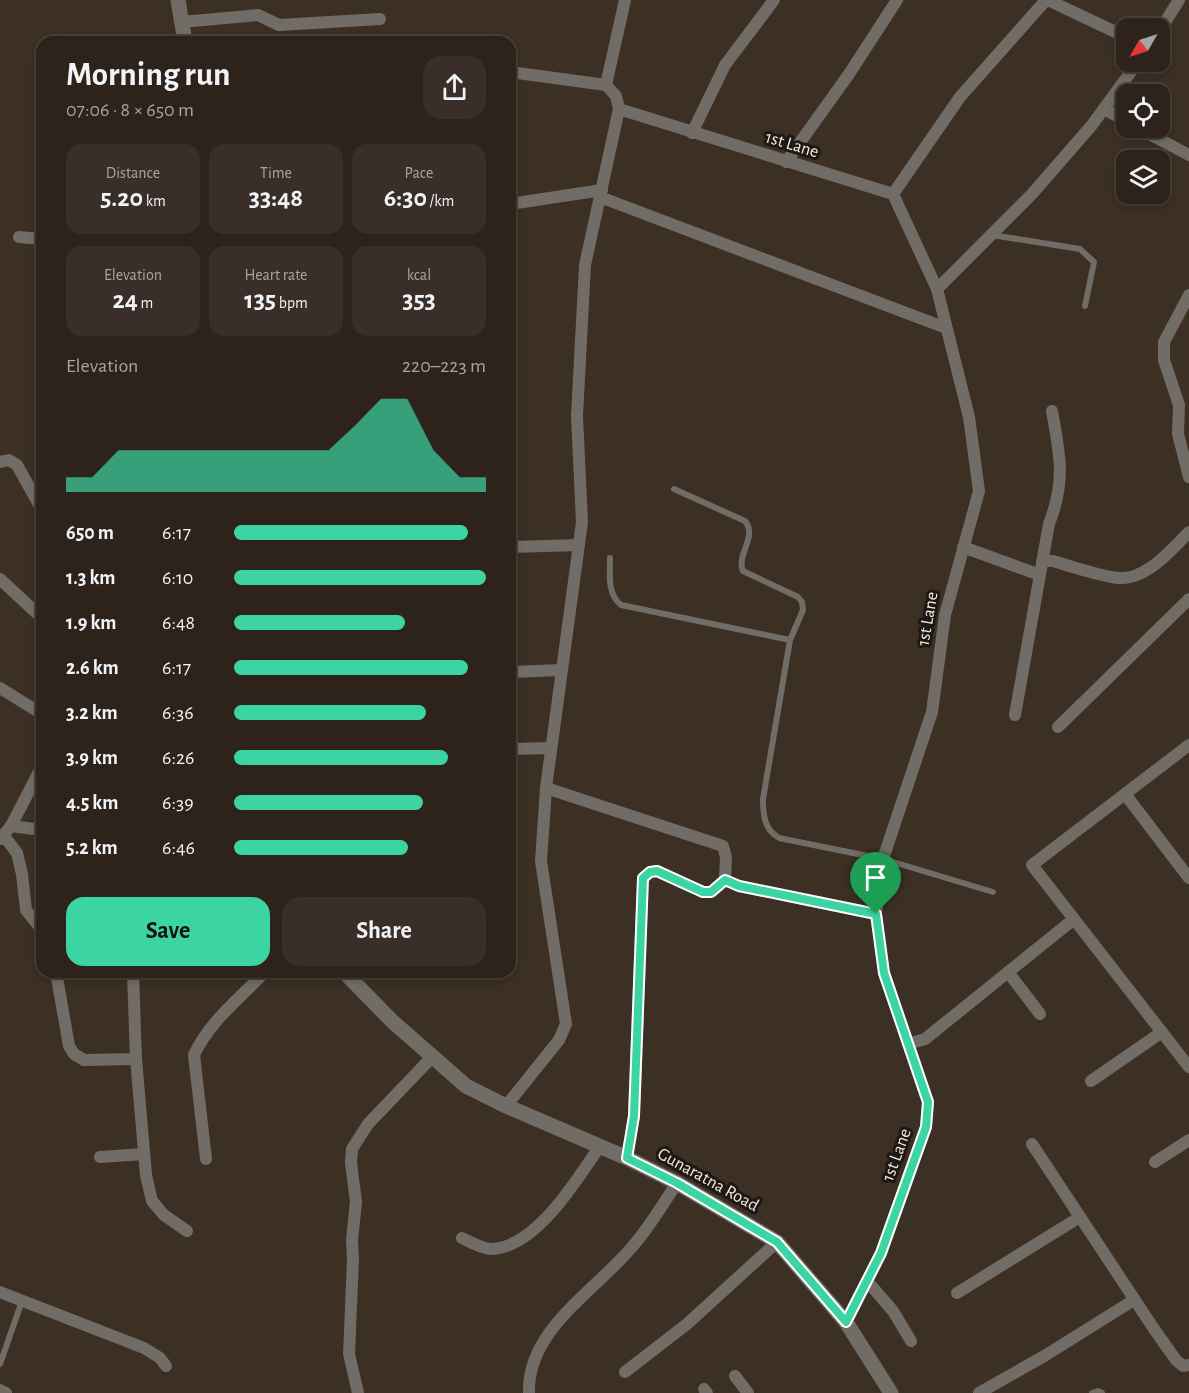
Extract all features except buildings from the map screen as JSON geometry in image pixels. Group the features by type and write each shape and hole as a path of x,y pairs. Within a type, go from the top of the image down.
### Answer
{"street":[{"path":"178,0 184,36"},
{"path":"606,85 625,0"},
{"path":"692,133 725,65 774,0"},
{"path":"786,162 849,74 897,0"},
{"path":"893,194 960,98 1047,0 1116,32"},
{"path":"1168,18 1179,0"},
{"path":"182,22 258,15 279,25 380,19"},
{"path":"937,289 1032,194 1104,109 1131,72"},
{"path":"506,1106 559,1040 566,1024 541,861 546,788 582,522 577,417 585,265 619,109 616,96 606,85 516,73"},
{"name":"1st Lane","path":"619,109 893,194 937,289 969,417 979,491 945,615 932,712 883,860 876,914 884,973 928,1102 926,1127 881,1253 846,1322"},
{"path":"1104,109 1116,116"},
{"path":"1157,138 1189,155"},
{"path":"516,203 601,193 946,328"},
{"path":"19,237 36,238"},
{"path":"1189,295 1164,342 1164,360 1179,405 1178,434 1189,477"},
{"path":"1015,715 1049,524 1058,500 1060,460 1052,411"},
{"path":"0,462 9,460 16,465 36,500"},
{"path":"1042,561 1053,561 1122,579 1141,573 1165,557 1189,532"},
{"path":"516,547 579,545"},
{"path":"963,547 1040,575"},
{"path":"0,579 36,612"},
{"path":"1058,727 1189,599"},
{"path":"516,672 562,670"},
{"path":"0,688 36,710"},
{"path":"1189,745 1032,865 1189,1067"},
{"path":"516,749 551,748"},
{"path":"5,833 36,777"},
{"path":"546,788 723,846 726,857 725,880 711,892 703,892 657,871 650,872 643,878 634,1116 627,1158"},
{"path":"1125,794 1189,878"},
{"path":"5,833 36,828"},
{"path":"5,833 17,853 26,910 36,922"},
{"path":"725,880 739,886 876,914"},
{"path":"908,1044 925,1039 1074,919"},
{"path":"1008,972 1040,1014"},
{"path":"57,978 69,1046 74,1054 84,1060 136,1059"},
{"path":"133,978 136,1059 146,1175 152,1201 164,1215 187,1231"},
{"path":"206,1159 194,1055 209,1029 259,978"},
{"name":"Gunaratna Road","path":"350,978 392,1021 466,1086 506,1106 627,1158 677,1183 777,1242 846,1322 891,1393"},
{"path":"1091,1081 1162,1032"},
{"path":"358,1393 349,1354 352,1240 356,1202 351,1163 352,1149 368,1124 432,1056"},
{"path":"1155,1162 1189,1140"},
{"path":"1032,1144 1176,1360 1184,1366 1189,1365"},
{"path":"462,1238 490,1249 503,1247 520,1239 549,1218 600,1146"},
{"path":"100,1158 144,1154"},
{"path":"529,1393 529,1377 534,1358 548,1332 633,1246 677,1183"},
{"path":"957,1293 1080,1217"},
{"path":"625,1372 687,1324 777,1242"},
{"path":"867,1281 893,1311 911,1341"},
{"path":"0,1292 144,1348 166,1366"},
{"path":"979,1393 1046,1355 1134,1300"},
{"path":"735,1376 748,1393"},
{"path":"0,1390 6,1393"}],"lane":[{"path":"991,235 1080,249 1088,254 1094,262 1084,306"},
{"path":"674,489 745,521 750,532 741,563 743,571 798,597 802,602 803,610 790,640 763,799 763,817 768,828 779,838 883,860 993,892"},
{"path":"610,558 611,588 613,596 621,605 790,640"},
{"path":"0,1364 22,1301"},
{"path":"1092,1393 1098,1391 1102,1393"}],"route":[{"path":"657,871 703,892 711,892 725,880 739,886 876,914 884,973 928,1102 926,1127 881,1253 846,1322 777,1242 677,1183 627,1158 634,1116 643,878 650,872 657,871"}]}
